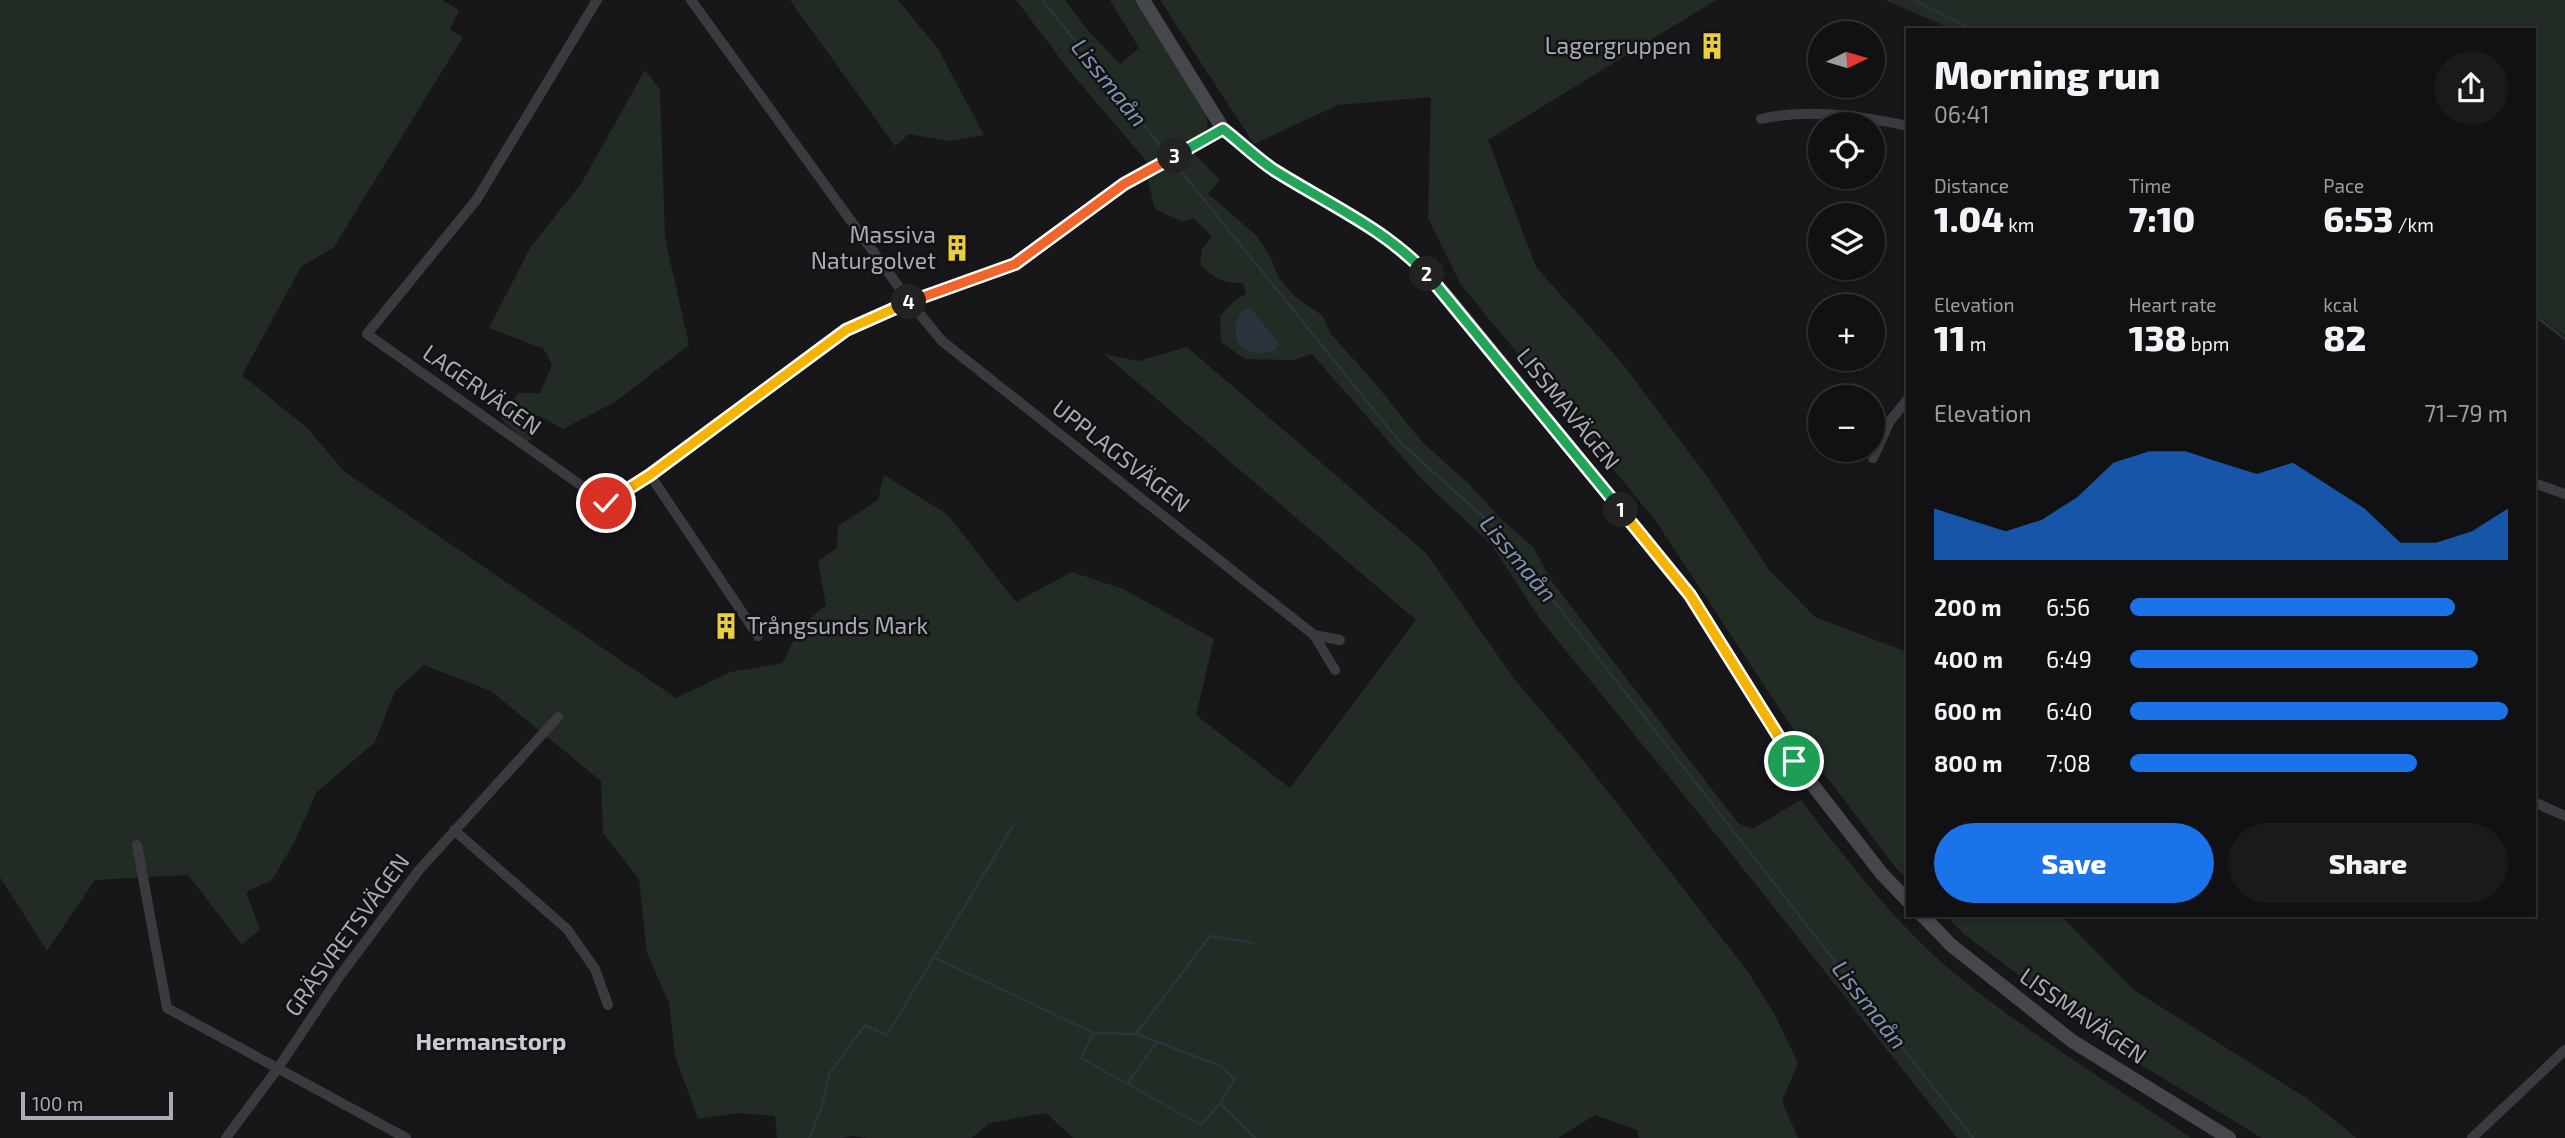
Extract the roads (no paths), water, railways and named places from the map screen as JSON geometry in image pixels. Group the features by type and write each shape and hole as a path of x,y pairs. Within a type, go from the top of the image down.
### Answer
{"street":[{"name":"LAGERVÄGEN","path":"597,0 477,199 367,334 606,503 650,475 846,330 909,301 1015,264 1124,184 1223,129"},
{"path":"691,0 909,301"},
{"name":"LISSMAVÄGEN","path":"1143,0 1223,129 1271,168 1381,234 1412,259 1444,293 1690,595 1794,761 1882,874 1906,899"},
{"path":"1762,119 1782,114 1832,115 1883,120 1906,126"},
{"name":"UPPLAGSVÄGEN","path":"909,301 942,341 1314,635"},
{"path":"1885,432 1906,401"},
{"path":"650,475 758,636"},
{"path":"2536,484 2565,494"},
{"path":"1314,635 1340,640"},
{"path":"1314,635 1335,670"},
{"name":"GRÄSVRETSVÄGEN","path":"226,1138 278,1068 339,977 419,870 558,717"},
{"path":"2536,803 2565,816"},
{"path":"454,831 566,929 595,969 608,1005"},
{"path":"137,845 167,1008 405,1138"},
{"name":"LISSMAVÄGEN","path":"1924,917 1951,945 2071,1041 2229,1138"},
{"path":"2472,1138 2565,1050"}],"waterway":[{"name":"Lissmaån","path":"1042,0 1168,155"},
{"path":"1914,0 1970,28"},
{"name":"Lissmaån","path":"1172,160 1400,442 1500,532 1973,1138"},
{"path":"2536,317 2565,339"},
{"path":"809,1138 822,1107 829,1074 865,1025 887,1035 1013,826"},
{"path":"1136,1034 1210,936 1253,943"},
{"path":"933,957 1094,1033 1136,1034 1221,1066 1235,1079 1220,1103"},
{"path":"1093,1034 1081,1058 1201,1125 1220,1103 1255,1138"},
{"path":"1127,1084 1157,1042"}],"place":[{"name":"Lagergruppen","path":"1712,46"},
{"name":"Massiva Naturgolvet","path":"957,248"},
{"name":"Trångsunds Mark","path":"726,626"}],"district":[{"name":"Hermanstorp","path":"491,1042"}]}
